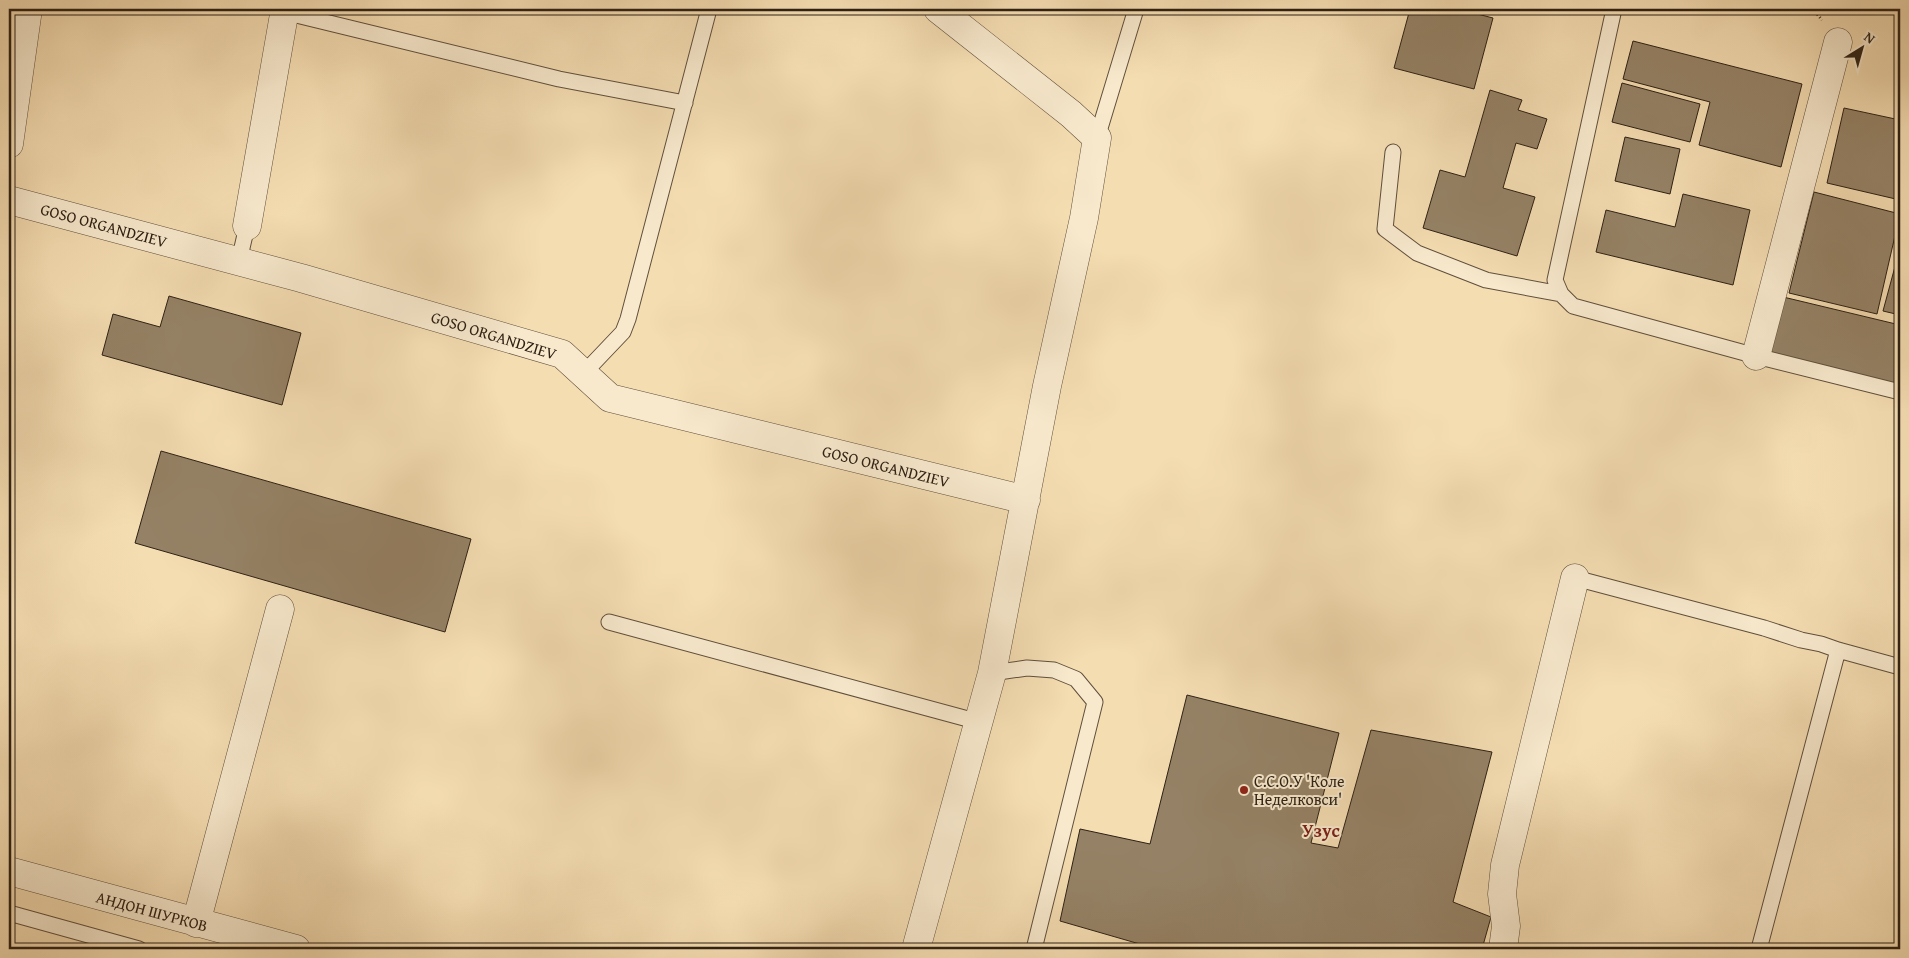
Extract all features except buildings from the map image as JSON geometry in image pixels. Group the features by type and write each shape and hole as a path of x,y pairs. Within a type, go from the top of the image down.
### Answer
{"street":[{"path":"9,144 28,9"},
{"path":"916,949 992,673 1047,386 1084,218 1097,138 1071,114 938,9"},
{"path":"247,226 284,10"},
{"path":"1756,356 1838,42"},
{"name":"GOSO ORGANDZIEV","path":"9,200 239,261 562,354 610,398 1026,500"},
{"path":"1503,949 1506,926 1502,894 1505,865 1575,578"},
{"path":"196,923 280,609"},
{"name":"АНДОН ШУРКОВ","path":"9,871 296,949"}],"lane":[{"path":"584,373 623,332 628,319 709,9"},
{"path":"1097,138 1136,9"},
{"path":"1614,9 1555,280 1561,294 1573,306 1756,356 1900,392"},
{"path":"284,10 558,79 685,103"},
{"path":"1393,152 1385,230 1417,253 1486,280 1561,294"},
{"path":"239,261 247,226"},
{"path":"1575,578 1764,628 1900,667"},
{"path":"609,622 978,722"},
{"path":"1759,949 1838,650"},
{"path":"992,673 1027,668 1054,670 1076,679 1095,702 1034,949"},
{"path":"9,913 139,949"}],"place":[{"name":"С.С.О.У 'Коле Неделковси'","path":"1244,790"}],"district":[{"name":"Узус","path":"1321,831"}]}
